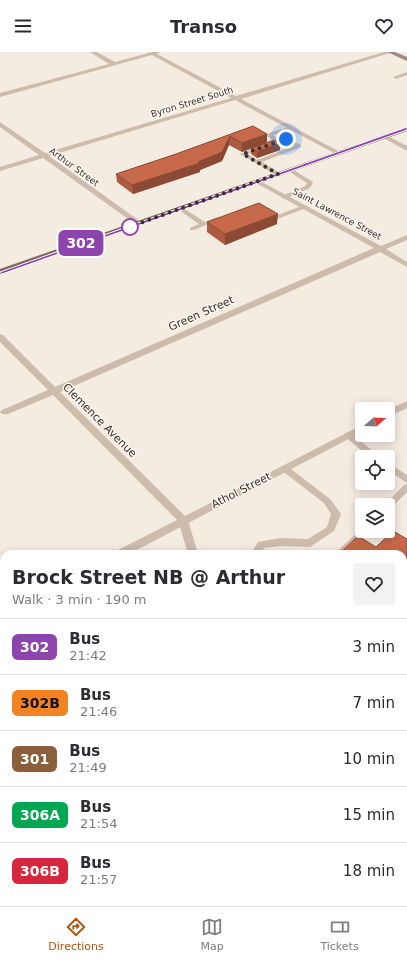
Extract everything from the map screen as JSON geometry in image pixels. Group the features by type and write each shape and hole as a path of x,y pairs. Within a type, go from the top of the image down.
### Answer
{"main road":[{"path":"0,272 407,129"}],"street":[{"path":"93,52 114,64"},
{"path":"390,52 407,59"},
{"name":"Byron Street South","path":"0,169 390,52"},
{"path":"0,95 156,53 338,153"},
{"name":"Arthur Street","path":"0,124 138,224"},
{"path":"384,136 407,148"},
{"name":"Saint Lawrence Street","path":"258,182 381,248 407,265"},
{"name":"Green Street","path":"6,412 364,254 407,237"},
{"name":"Clemence Avenue","path":"0,337 183,520"},
{"path":"395,410 407,404"},
{"name":"Athol Street","path":"127,550 355,432"}],"lane":[{"path":"396,77 407,73"},
{"path":"281,143 268,135 291,128"},
{"path":"256,162 268,156 299,146 286,139 281,143 258,151 243,154 256,162 278,174"},
{"path":"284,197 308,187 310,182 290,170"},
{"path":"264,209 277,217 304,207"},
{"path":"182,209 204,224"},
{"path":"192,229 224,217"},
{"path":"348,435 367,450"},
{"path":"258,550 261,545 281,542 310,543 331,529 336,514 327,501 284,468"},
{"path":"395,471 407,480"},
{"path":"395,499 407,487"},
{"path":"183,520 192,550"},
{"path":"343,550 355,538"}],"building":[{"path":"253,126 267,134 242,143 230,136 222,152 198,162 200,163 132,185 116,174 176,154"},
{"path":"274,140 280,143 257,152 252,148"},
{"path":"259,203 278,214 225,234 207,222"},
{"path":"395,532 407,539 407,550 343,550 356,538 361,538 376,547 386,538 395,538"}],"bus line":[{"name":"302","path":"0,272 407,129"}],"route":[{"path":"130,227 126,228 278,174 243,154 286,139"}]}
